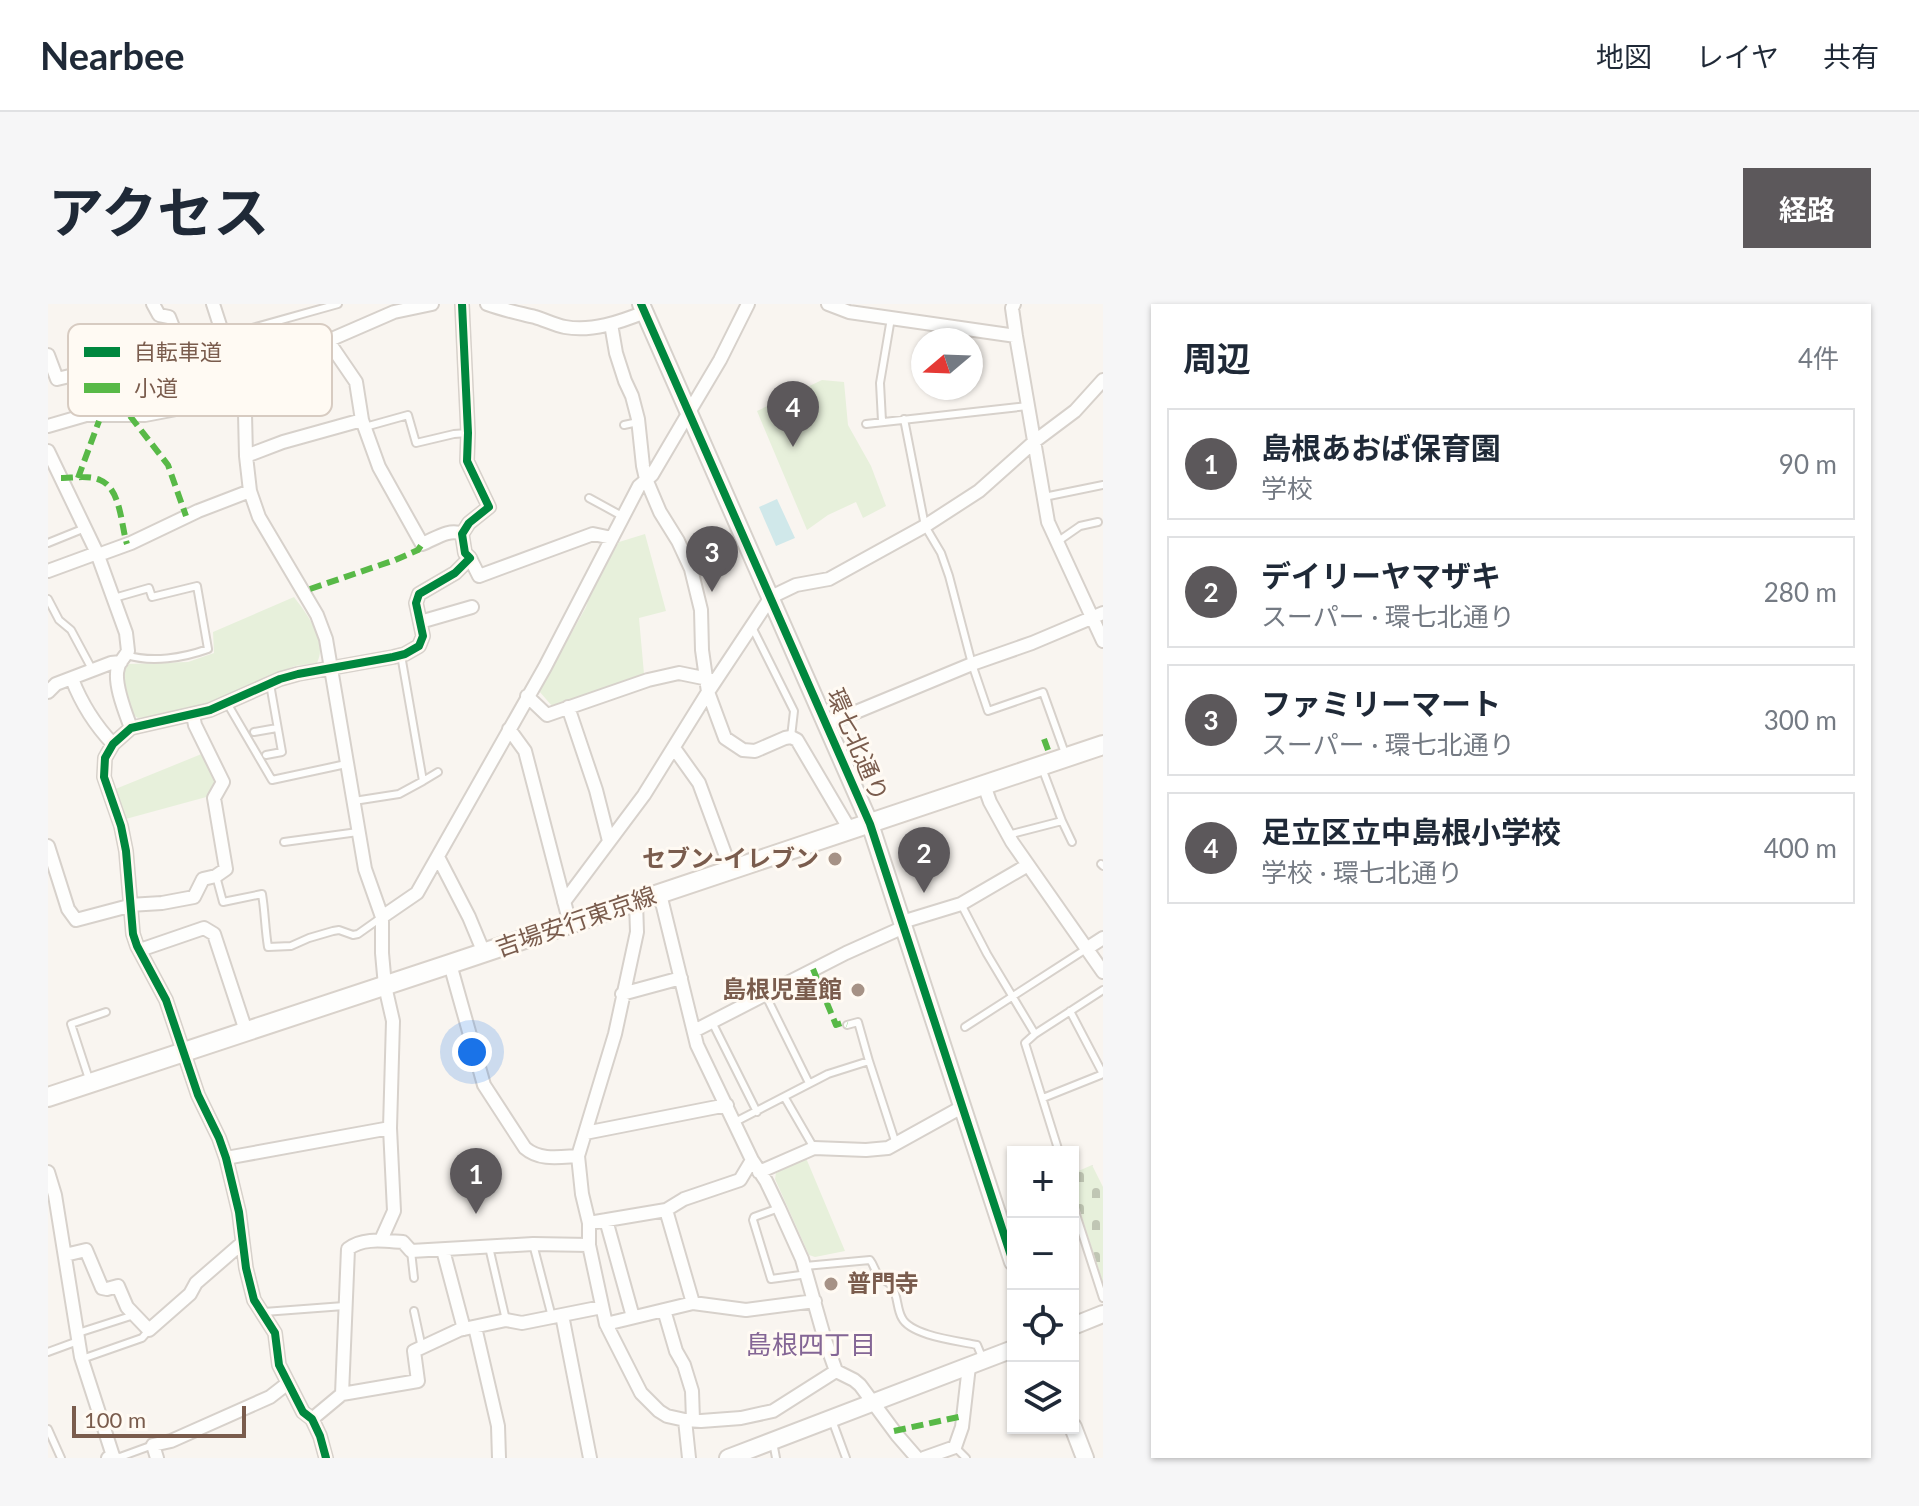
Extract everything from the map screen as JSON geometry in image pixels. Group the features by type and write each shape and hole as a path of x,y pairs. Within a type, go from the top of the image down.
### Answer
{"main road":[{"name":"吉場安行東京線","path":"48,1097 1103,745"}],"street":[{"path":"153,304 159,315 169,317 172,324"},
{"path":"213,304 220,324"},
{"path":"332,339 394,312 432,304"},
{"path":"462,304 467,461 489,507 469,523 462,534 465,553 479,576 593,534 612,538"},
{"path":"487,304 569,328 583,329 611,324 643,308"},
{"path":"382,917 417,893 575,612 622,516 639,486 652,475 689,413 748,304"},
{"path":"828,304 849,312 1016,336"},
{"path":"1014,304 1016,336 1048,522 1098,616 1103,641"},
{"name":"環七北通り","path":"643,308 870,824 1007,1244"},
{"path":"611,324 616,353 638,422 646,479 691,569 701,610 702,650 711,680"},
{"path":"332,347 356,382 363,424 379,467 422,544 449,532 462,534"},
{"path":"48,355 57,379 68,376"},
{"path":"564,902 644,795 708,692 711,680 771,597 796,585 829,579 925,526 979,491 1035,441 1075,411 1103,380"},
{"path":"48,426 83,416"},
{"path":"245,416 250,491 259,517 317,615 326,639 365,869 382,917 385,986 393,1021 390,1128 394,1211 381,1240"},
{"path":"246,456 283,442 363,424"},
{"path":"48,451 86,528 126,633 128,643 117,675 131,728"},
{"path":"48,571 131,543 198,511 250,491"},
{"path":"326,1458 312,1419 303,1412 279,1365 277,1336 252,1293 239,1212 226,1158 198,1095 166,1000 133,934 127,862 103,771 105,758 113,744 131,728 193,715 298,674 401,655 419,646 423,636 416,603 419,594 455,573 470,558"},
{"path":"420,622 472,607"},
{"path":"827,724 1098,616"},
{"path":"48,692 56,684 124,659"},
{"path":"527,696 547,715 648,680 679,673 711,680"},
{"path":"72,679 94,724 113,744"},
{"path":"708,692 725,738 743,750 755,751 791,737 797,740 850,830"},
{"path":"568,707 596,790 609,841"},
{"path":"48,847 68,909 76,920 129,905 194,897 203,879 216,876 226,869 214,798 223,782 193,715"},
{"path":"509,729 525,751 570,924"},
{"path":"674,748 699,783 731,870"},
{"path":"984,785 1008,835 1103,972"},
{"path":"438,857 484,953"},
{"path":"694,1031 903,925 961,904 1028,865"},
{"path":"660,894 697,1045 779,1208 806,1270 836,1371 854,1380 917,1458"},
{"path":"636,902 637,932 615,1034 578,1156 589,1223 589,1245 606,1324 641,1393 667,1416 689,1420 741,1418 773,1411 836,1371"},
{"path":"140,950 208,929 214,934 246,1031"},
{"path":"1086,949 1103,938"},
{"path":"450,964 484,1085 525,1148 530,1153 547,1157 578,1156"},
{"path":"622,994 681,978"},
{"path":"585,1133 727,1105"},
{"path":"589,1223 666,1210 684,1199 740,1180 756,1166 814,1148 888,1148 962,1107"},
{"path":"226,1158 390,1128"},
{"path":"48,1172 82,1359 110,1457"},
{"path":"666,1210 693,1303"},
{"path":"606,1220 633,1317"},
{"path":"342,1394 348,1249 356,1242 403,1242 411,1251 533,1244 589,1245"},
{"path":"65,1255 86,1250 102,1288 118,1286 127,1307 149,1330 242,1243"},
{"path":"443,1250 498,1426 499,1458"},
{"path":"606,1324 693,1303 746,1310 815,1301"},
{"path":"312,1419 342,1394 418,1381 414,1351 469,1328 506,1320 522,1323 602,1307"},
{"path":"664,1310 692,1391 689,1458"},
{"path":"1079,1324 1103,1314"},
{"path":"557,1316 590,1458"},
{"path":"728,1458 1007,1351"},
{"path":"924,1458 955,1447 976,1363"},
{"path":"155,1452 171,1441 270,1397 288,1383"},
{"path":"1076,1434 1085,1458"}],"lane":[{"path":"267,324 338,304"},
{"path":"882,421 880,383 891,318"},
{"path":"866,424 1028,406"},
{"path":"363,424 408,415 416,443 468,433"},
{"path":"904,419 925,526 941,553 988,711 1043,692 1067,757"},
{"path":"624,425 638,422"},
{"path":"1044,497 1103,485"},
{"path":"589,498 622,516"},
{"path":"1057,542 1080,526 1098,522"},
{"path":"48,543 86,528"},
{"path":"114,598 149,588 152,597 197,586 208,649 190,656 124,659"},
{"path":"48,599 59,620 71,630 93,671"},
{"path":"752,626 794,711 791,737"},
{"path":"401,655 423,781"},
{"path":"266,755 282,752 270,684"},
{"path":"227,703 272,780 347,763"},
{"path":"254,732 277,728"},
{"path":"1041,766 1072,842"},
{"path":"353,801 399,794 438,772"},
{"path":"1008,835 1062,821"},
{"path":"284,842 358,832"},
{"path":"216,876 223,902 262,894 268,947 291,946 339,930 358,934 382,917"},
{"path":"961,904 1035,1034"},
{"path":"965,1027 1086,949"},
{"path":"1057,1146 1025,1043 1103,990"},
{"path":"765,994 809,1083"},
{"path":"1043,1098 1103,1074 1070,1011"},
{"path":"90,1083 71,1024 106,1012"},
{"path":"712,1021 757,1112"},
{"path":"847,1025 858,1022 896,1144"},
{"path":"735,1122 828,1074 869,1061"},
{"path":"785,1098 814,1148"},
{"path":"779,1208 753,1220 771,1279 870,1260 878,1276 890,1283 894,1290 900,1316 907,1326 977,1345 976,1363"},
{"path":"1077,1218 1103,1298"},
{"path":"533,1244 557,1316"},
{"path":"489,1247 506,1320"},
{"path":"411,1251 414,1278"},
{"path":"261,1312 344,1306"},
{"path":"414,1311 422,1348"},
{"path":"48,1352 134,1315"},
{"path":"82,1359 142,1338 149,1330"},
{"path":"831,1418 846,1458"},
{"path":"48,1429 61,1458"},
{"path":"772,1440 776,1458"},
{"path":"955,1447 966,1458"},
{"path":"110,1457 155,1452"}],"green space":[{"path":"822,380 844,382 848,425 871,466 886,506 863,518 856,502 828,515 807,530 757,411"},
{"path":"645,534 666,611 639,618 644,674 552,706 539,691 586,607 591,591 619,542"},
{"path":"294,597 318,637 320,655 317,663 295,666 198,707 138,718 133,715 123,682 129,664 188,662 214,653 213,632"},
{"path":"204,753 218,780 210,796 122,820 113,790"},
{"path":"806,1158 845,1251 815,1257 809,1255 775,1179 776,1173"},
{"path":"1092,1165 1103,1187 1103,1283 1079,1208 1079,1171"}],"water":[{"path":"777,499 795,538 776,546 759,507"}],"marked path":[{"path":"130,416 168,465 186,516"},
{"path":"78,478 99,421"},
{"path":"61,478 91,478 107,484 116,499 127,544"},
{"path":"310,589 395,560 418,550 422,544"},
{"path":"1044,739 1048,750"},
{"path":"813,969 836,1025 847,1025"},
{"path":"894,1431 963,1416"}],"cycle path":[{"path":"326,1458 312,1419 303,1412 279,1365 275,1333 254,1300 226,1158 198,1095 166,1000 133,934 126,851 104,777 105,758 113,744 131,728 210,710 280,679 393,657 419,646 423,636 416,603 419,594 455,573 470,558 465,553 462,534 469,523 489,507 467,461 462,304"},
{"path":"641,304 870,824 1007,1244"}],"place":[{"name":"足立区立中島根小学校","path":"793,447"},
{"name":"ファミリーマート","path":"712,592"},
{"name":"セブン-イレブン","path":"835,859"},
{"name":"デイリーヤマザキ","path":"924,893"},
{"name":"島根児童館","path":"858,990"},
{"name":"島根あおば保育園","path":"476,1214"},
{"name":"普門寺","path":"831,1284"}],"district":[{"name":"島根四丁目","path":"811,1345"}]}
